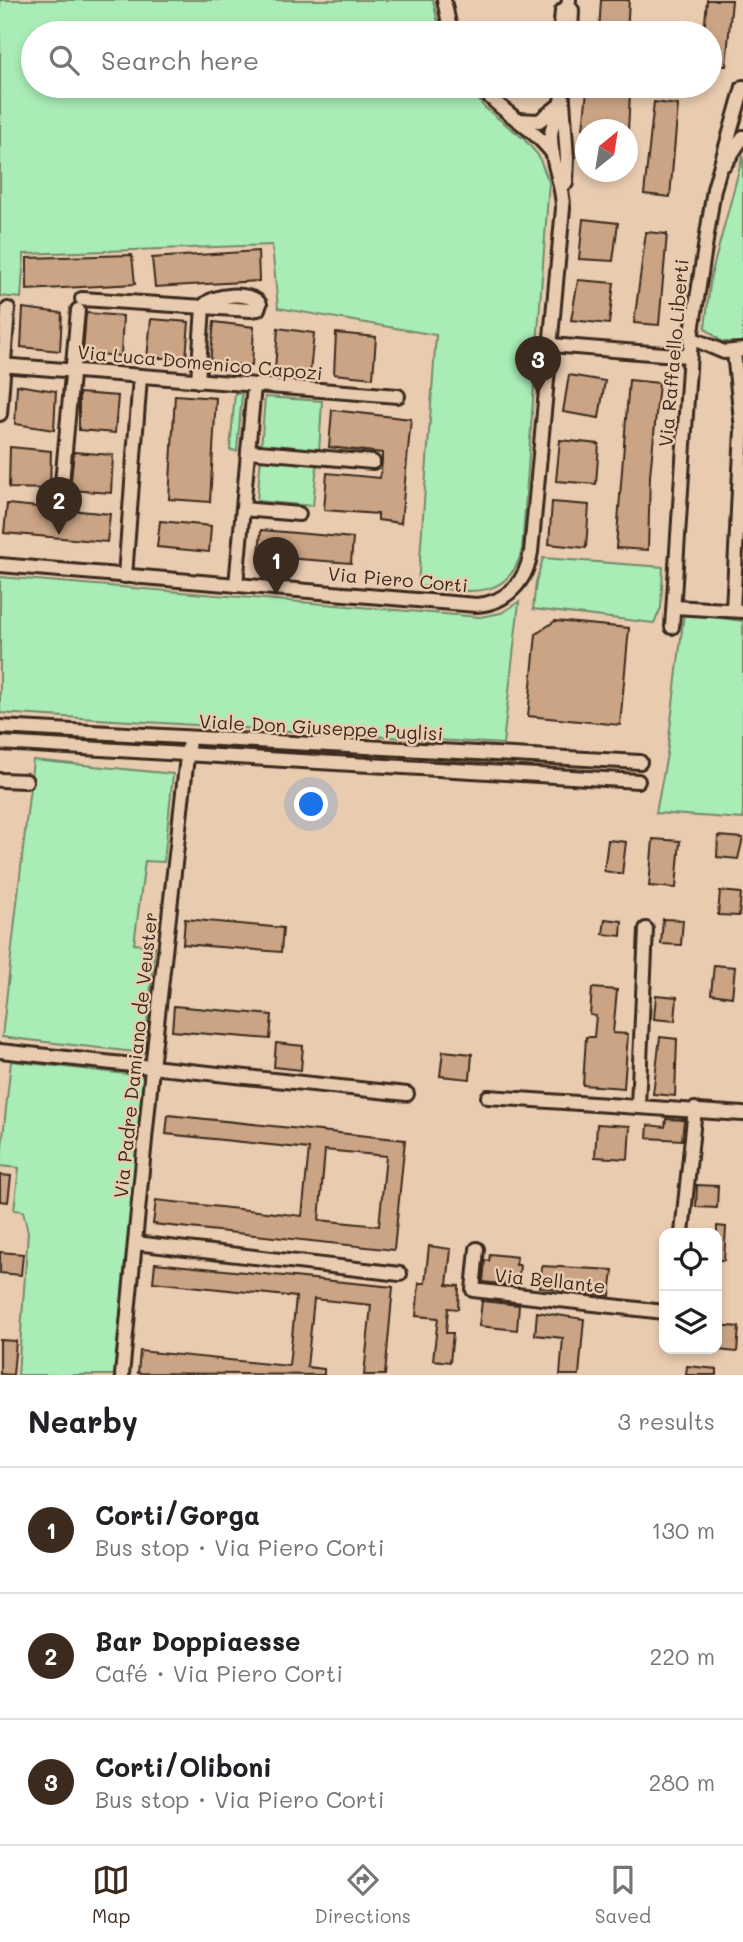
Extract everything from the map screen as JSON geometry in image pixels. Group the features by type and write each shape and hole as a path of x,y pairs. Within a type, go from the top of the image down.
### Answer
{"street":[{"path":"444,0 448,21"},
{"path":"561,21 562,11 569,3 572,9 572,21"},
{"name":"Via Raffaello Liberti","path":"672,627 688,356 702,255 719,173 743,88"},
{"path":"492,98 543,141 553,155"},
{"path":"514,119 531,122 545,118 556,108 560,98"},
{"name":"Via Piero Corti","path":"560,98 552,126 553,155 563,193"},
{"name":"Via Piero Corti","path":"0,565 476,605 504,598 524,576 530,560 567,158 563,98"},
{"path":"719,173 743,137"},
{"path":"61,494 80,305 203,307 198,381"},
{"path":"0,414 8,309"},
{"path":"674,607 738,611 742,430 738,351 713,349 691,338"},
{"path":"551,345 688,356"},
{"name":"Via Luca Domenico Capozi","path":"2,366 398,396"},
{"path":"125,576 140,377"},
{"path":"236,585 254,386"},
{"path":"248,451 373,462"},
{"path":"243,509 299,514"},
{"name":"Viale Don Giuseppe Puglisi","path":"0,727 189,740 640,762"},
{"name":"Via Padre Damiano de Veuster","path":"122,1375 152,1068 189,740"},
{"name":"Viale Don Giuseppe Puglisi","path":"0,743 638,781"},
{"path":"526,775 527,757"},
{"path":"0,780 26,781"},
{"path":"638,1106 646,929"},
{"path":"0,1051 407,1094"},
{"path":"488,1097 743,1114 743,1105"},
{"path":"683,1228 695,1109"},
{"path":"135,1243 400,1274"},
{"name":"Via Bellante","path":"477,1250 473,1290 659,1311"}],"green space":[{"path":"0,0 433,0 437,21 21,21 21,98 477,98 484,107 524,139 538,155 549,182 522,550 515,568 506,579 494,587 481,590 418,586 436,335 278,308 272,245 24,254 21,298 0,296"},
{"path":"743,155 743,342 722,342 705,328 711,276"},
{"path":"235,393 242,394 237,451 230,450"},
{"path":"265,397 322,401 319,453 261,449"},
{"path":"261,457 317,463 313,506 257,501"},
{"path":"543,558 663,567 661,608 654,623 533,609 536,582"},
{"path":"0,577 480,617 501,613 519,602 503,744 0,713"},
{"path":"684,613 743,621 743,819 656,813 667,754"},
{"path":"33,760 173,774 164,862 145,861 134,944 155,946 144,1053 2,1037"},
{"path":"11,1061 144,1076 116,1375 18,1375 28,1232 23,1211 14,1210 19,1168 0,1166"}],"building":[{"path":"601,0 629,0 628,21 600,21"},
{"path":"707,0 732,0 726,66 722,66 722,21 705,21"},
{"path":"586,98 630,98 629,119 584,119"},
{"path":"654,102 678,105 670,197 644,194"},
{"path":"583,219 618,223 613,261 579,259"},
{"path":"646,232 667,234 659,325 634,323"},
{"path":"258,251 259,281 155,287 152,258"},
{"path":"132,255 135,284 27,290 27,258"},
{"path":"578,280 614,283 609,324 571,320"},
{"path":"23,308 62,313 60,351 21,347"},
{"path":"86,313 123,316 121,356 83,353"},
{"path":"151,319 189,322 186,358 147,358"},
{"path":"214,322 254,327 252,366 210,362"},
{"path":"278,328 314,333 310,373 275,370"},
{"path":"336,333 376,337 373,378 334,374"},
{"path":"569,375 605,381 599,418 563,412"},
{"path":"629,380 659,383 650,476 648,550 616,548"},
{"path":"17,385 56,391 54,430 15,424"},
{"path":"79,393 118,396 115,433 79,430"},
{"path":"175,395 216,398 210,502 169,499"},
{"path":"332,410 411,419 401,523 378,520 378,514 324,510 327,473 380,478 382,462 382,453 329,447"},
{"path":"560,440 599,444 596,484 556,481"},
{"path":"10,447 51,451 50,489 9,488"},
{"path":"74,452 113,455 111,493 70,490"},
{"path":"552,502 589,505 586,548 549,544"},
{"path":"7,504 110,514 107,542 4,533"},
{"path":"160,521 211,526 209,552 157,547"},
{"path":"261,530 353,538 351,563 259,556"},
{"path":"555,621 629,628 620,725 528,716 536,634"},
{"path":"718,836 743,838 738,859 717,857"},
{"path":"653,839 680,841 676,888 649,886"},
{"path":"608,840 626,842 622,874 604,871"},
{"path":"720,891 741,893 739,916 718,915"},
{"path":"185,919 283,928 281,952 183,944"},
{"path":"605,919 622,921 621,936 603,934"},
{"path":"663,919 683,920 681,945 661,944"},
{"path":"714,965 735,967 732,997 711,994"},
{"path":"592,988 617,990 613,1033 628,1034 624,1088 583,1085 586,1037 594,1037 596,1016 590,1015"},
{"path":"656,995 677,997 675,1021 654,1019"},
{"path":"174,1006 272,1015 270,1039 172,1031"},
{"path":"660,1037 677,1039 675,1096 653,1094"},
{"path":"276,1043 303,1046 301,1070 274,1067"},
{"path":"443,1051 472,1054 470,1079 440,1076"},
{"path":"168,1115 405,1140 394,1250 153,1224 156,1200 302,1216 309,1149 166,1134","holes":["325,1150 386,1156 379,1226 319,1220"]},
{"path":"666,1119 684,1120 682,1140 647,1138 648,1125 665,1127"},
{"path":"597,1124 630,1126 628,1159 595,1157"},
{"path":"0,1175 11,1176 8,1202 0,1201"},
{"path":"697,1185 718,1186 717,1208 696,1207"},
{"path":"726,1227 724,1260 722,1228 717,1228"},
{"path":"429,1246 451,1249 447,1285 459,1286 458,1309 448,1308 446,1333 453,1333 450,1362 433,1360 438,1318 416,1316 419,1283 425,1283"},
{"path":"0,1252 23,1254 21,1275 0,1273"},
{"path":"490,1254 517,1257 516,1265 520,1265 518,1286 483,1282 485,1260 489,1261"},
{"path":"155,1263 393,1287 385,1375 364,1375 371,1305 314,1299 307,1367 324,1369 324,1375 138,1373 140,1351 289,1366 296,1297 153,1282"},
{"path":"542,1266 613,1270 610,1296 540,1287"},
{"path":"482,1301 519,1305 517,1330 479,1326"},
{"path":"537,1312 584,1319 579,1375 560,1375 563,1338 535,1335"},
{"path":"722,1325 739,1327 737,1352 722,1350"},
{"path":"0,1340 16,1341 13,1375 0,1374"},
{"path":"687,1366 717,1369 717,1375 686,1375"}],"place":[{"name":"Corti/Oliboni","path":"538,394"},
{"name":"Bar Doppiaesse","path":"59,535"},
{"name":"Corti/Gorga","path":"276,595"}]}
